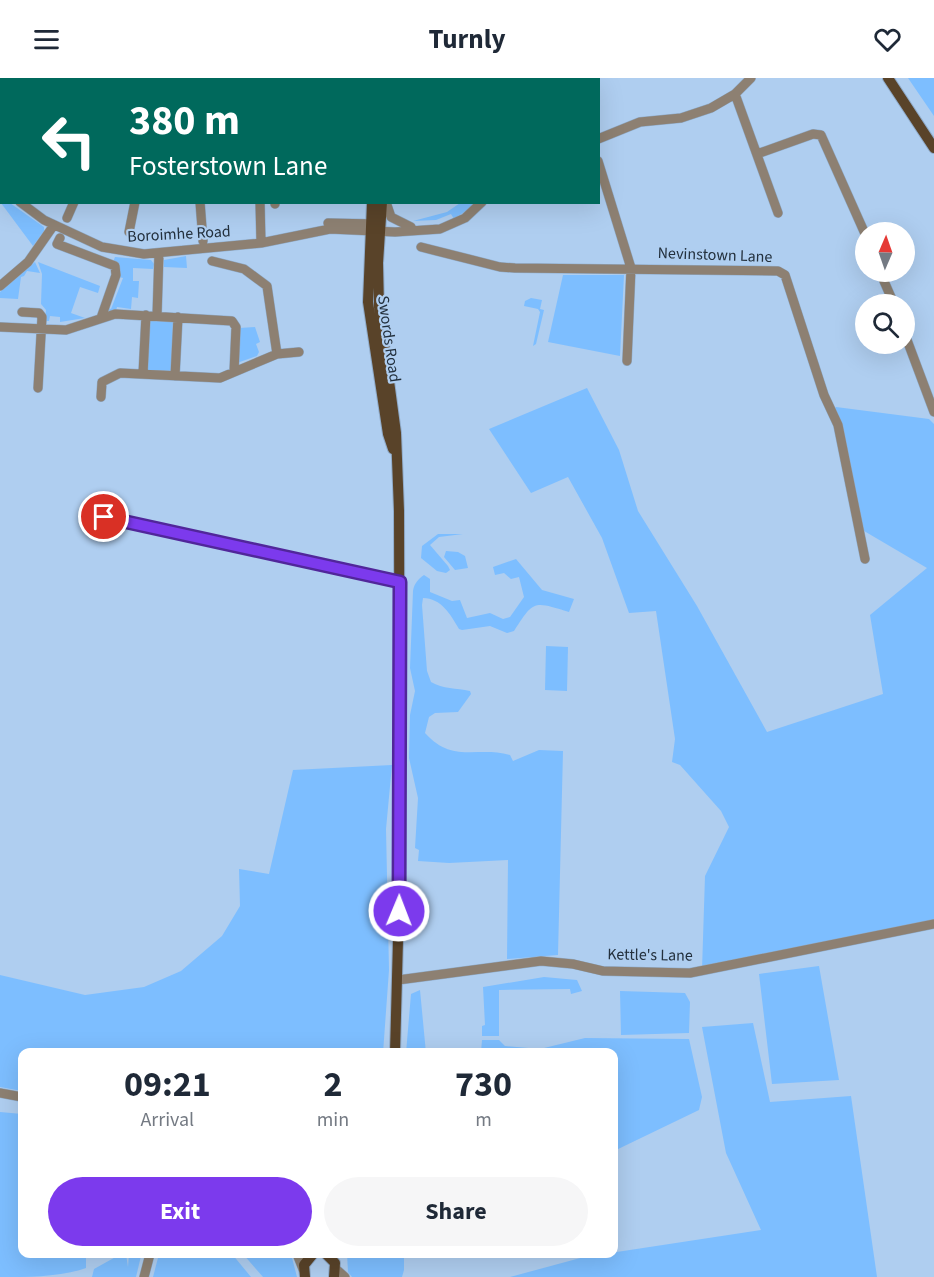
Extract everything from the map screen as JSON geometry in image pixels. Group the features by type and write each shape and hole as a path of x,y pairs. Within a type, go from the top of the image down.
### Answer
{"main road":[{"path":"888,78 934,148"},
{"path":"896,78 934,135"},
{"path":"372,204 375,227"},
{"path":"375,227 383,204"},
{"name":"Swords Road","path":"375,227 370,319 388,434 396,457 400,582 398,980 394,1048"},
{"path":"304,1275 308,1258"}],"street":[{"path":"600,138 640,122 693,114 711,108 735,94 751,78"},
{"path":"735,94 778,213"},
{"path":"757,154 813,134 821,135 860,222"},
{"path":"600,167 631,268 627,361"},
{"name":"Boroimhe Road","path":"23,204 54,225 118,252 159,254 261,243 279,240 326,224 375,227"},
{"path":"67,218 73,204"},
{"path":"129,232 135,204"},
{"path":"200,204 202,241"},
{"path":"260,204 261,243"},
{"path":"385,204 391,217 411,227"},
{"path":"375,227 428,230 446,228 460,222 480,204"},
{"path":"1,282 28,262 54,225"},
{"path":"375,227 411,227 428,230"},
{"path":"60,238 57,244 115,266 116,274 101,318"},
{"name":"Nevinstown Lane","path":"421,247 500,267 778,272 785,275 824,395 838,425 865,559"},
{"path":"158,316 159,254"},
{"path":"212,261 244,269 267,286 277,354"},
{"path":"22,312 41,314 38,388"},
{"path":"0,327 66,330 115,314 235,323 234,372"},
{"path":"143,374 146,315"},
{"path":"175,376 178,317"},
{"path":"100,397 104,379 120,373 220,378 277,354 299,352"},
{"path":"912,354 934,412"},
{"path":"104,517 400,582"},
{"name":"Kettle's Lane","path":"398,980 541,961 603,970 690,973 934,924"},
{"path":"0,1093 18,1095"},
{"path":"144,1277 149,1258"},
{"path":"298,1258 304,1275"}],"shaded area":[{"path":"908,78 934,78 934,116"},
{"path":"2,204 11,204 44,227 44,231 33,246"},
{"path":"459,204 476,204 454,219 451,214 436,220 413,221 447,212"},
{"path":"186,256 187,268 164,267 164,260"},
{"path":"115,257 151,260 154,264 153,269 133,268 133,281 139,281 138,298 132,297 131,309 117,307 116,311 110,312 108,308 111,309 123,278 119,277 113,262"},
{"path":"35,262 40,273 27,271 21,277 18,299 0,298 0,292"},
{"path":"38,262 100,286 98,293 80,287 71,313 85,318 60,322 60,317 50,316 49,321 45,321 46,310 41,304 42,274"},
{"path":"563,275 624,275 620,356 548,342"},
{"path":"531,298 542,300 540,309 544,310 536,344 533,346 540,312 538,309 524,306 525,301"},
{"path":"149,320 173,321 171,371 151,372 147,369"},
{"path":"255,327 260,342 256,344 259,352 257,356 237,363 239,328"},
{"path":"587,388 619,450 638,511 697,606 767,732 883,694 870,615 927,568 859,528 833,410 836,407 929,419 934,424 934,922 702,970 705,876 729,827 721,811 680,765 672,762 675,739 656,611 629,613 602,538 568,477 531,493 489,429"},
{"path":"438,534 463,534 439,537 430,545 448,566 450,570 446,573 437,571 421,558 422,546"},
{"path":"446,551 458,552 465,556 468,568 455,570 444,557"},
{"path":"516,559 542,590 574,599 569,612 548,606 535,606 526,613 514,631 507,633 490,626 462,630 440,604 423,598 422,605 427,671 431,682 470,691 471,694 458,712 435,713 429,717 425,733 445,748 455,751 510,755 513,761 539,750 563,751 558,955 507,959 508,860 449,863 418,861 419,850 415,848 418,798 409,758 410,715 415,691 410,668 413,591 418,580 424,575 430,579 430,592 452,601 460,600 467,618 490,613 503,619 510,617 524,597 519,577 511,579 504,573 495,575 493,567"},
{"path":"546,646 568,647 567,691 545,690"},
{"path":"392,765 386,829 389,970 383,1048 18,1048 18,1090 0,1087 0,975 85,995 144,987 181,971 222,936 240,906 239,869 269,874 293,770"},
{"path":"819,966 839,1080 772,1084 759,974"},
{"path":"544,977 577,980 582,991 571,994 570,989 499,990 499,1036 482,1036 482,1026 485,1025 483,987"},
{"path":"420,990 426,1048 406,1048 411,994"},
{"path":"620,991 685,993 690,1002 689,1033 621,1035"},
{"path":"753,1023 770,1102 851,1096 877,1277 510,1277 580,1258 618,1258 618,1252 761,1230 726,1153 702,1027"},
{"path":"585,1038 689,1039 702,1097 699,1110 618,1149 618,1048 544,1048"},
{"path":"482,1040 499,1040 505,1046 528,1048 481,1048"},
{"path":"0,1112 18,1114 18,1258 86,1258 86,1268 55,1275 0,1277"},
{"path":"114,1258 127,1258 128,1267 129,1258 141,1258 136,1277 92,1277 94,1269"},
{"path":"158,1258 235,1258 251,1277 153,1277"},
{"path":"246,1258 292,1258 297,1277 263,1277"},
{"path":"347,1258 404,1258 402,1277 352,1277 348,1272"}],"route":[{"path":"104,517 400,582 399,911"}]}
